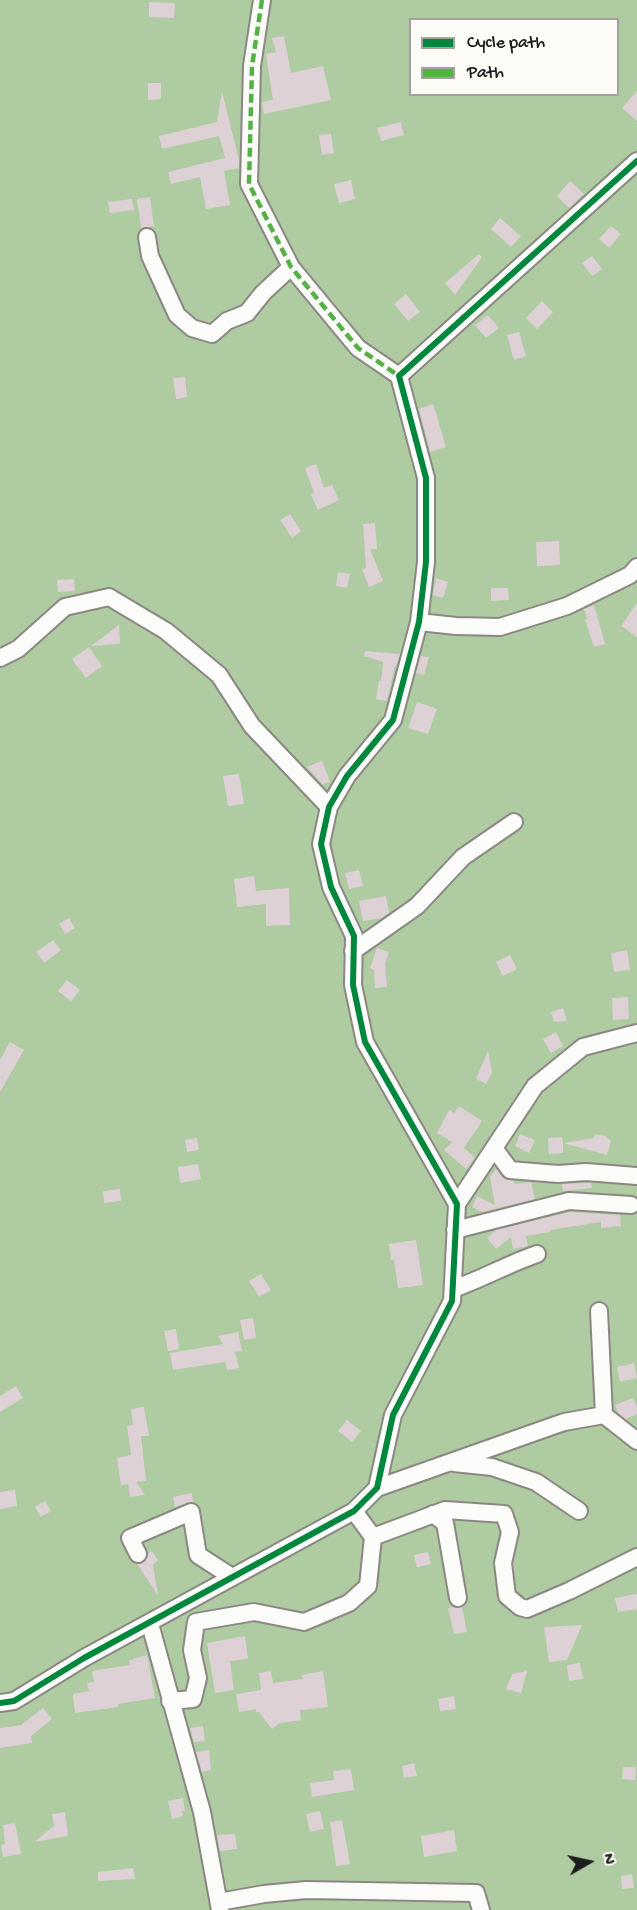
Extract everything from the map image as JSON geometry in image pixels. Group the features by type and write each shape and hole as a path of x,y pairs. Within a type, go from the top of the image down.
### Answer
{"street":[{"path":"262,0 252,66 249,184 291,267 358,348 399,376 426,478 426,562 419,622 393,720 347,776 328,807 321,844 331,887 354,936 352,985 365,1042 457,1204"},
{"path":"399,376 637,161"},
{"path":"147,237 150,256 177,315 192,328 212,334 227,321 247,313 263,293 291,267"},
{"path":"419,622 500,627 567,606 630,574 637,567"},
{"path":"0,658 18,649 65,607 109,597 165,631 219,675 252,726 328,807"},
{"path":"353,951 417,906 463,857 514,822"},
{"path":"377,1488 393,1415 453,1301 457,1204 535,1086 583,1047 637,1033"},
{"path":"494,1148 510,1170 637,1176"},
{"path":"455,1230 569,1201 632,1204"},
{"path":"453,1289 537,1254"},
{"path":"599,1311 604,1415"},
{"path":"0,1703 14,1701 84,1658 354,1511 377,1488 564,1422 604,1415 637,1441"},
{"path":"451,1462 492,1467 536,1482 579,1511"},
{"path":"374,1536 445,1510 504,1514 510,1532 503,1563 507,1596 520,1607 527,1609 637,1557"},
{"path":"170,1701 193,1699 198,1678 192,1650 195,1622 254,1612 304,1622 349,1603 368,1586 374,1536 354,1511"},
{"path":"138,1554 130,1538 191,1512 198,1555 231,1577"},
{"path":"433,1514 445,1523 458,1598"},
{"path":"150,1624 202,1812 219,1906 264,1894 306,1890 476,1893 481,1910"}],"green space":[{"path":"0,0 637,0 637,1910 0,1910"}],"building":[{"path":"149,2 175,3 174,18 149,17"},
{"path":"284,36 291,73 323,66 331,100 264,114 262,102 273,100 266,54 276,52 272,38"},
{"path":"148,83 161,83 161,99 148,100"},
{"path":"222,91 239,168 224,171 230,205 206,209 200,177 171,184 168,172 225,158 219,136 162,149 159,136 217,122"},
{"path":"637,91 637,121 622,108"},
{"path":"401,122 404,135 381,141 377,128"},
{"path":"331,134 334,153 322,155 319,135"},
{"path":"351,180 355,199 339,203 334,184"},
{"path":"570,181 584,194 569,208 557,196"},
{"path":"150,197 154,226 141,228 137,199"},
{"path":"132,199 134,210 110,213 108,202"},
{"path":"500,218 521,236 511,247 491,229"},
{"path":"611,226 621,234 609,248 599,239"},
{"path":"479,254 482,257 455,295 445,283"},
{"path":"592,256 602,269 592,276 582,263"},
{"path":"406,294 420,312 408,321 394,304"},
{"path":"542,301 553,312 537,329 526,318"},
{"path":"488,315 499,328 486,338 475,325"},
{"path":"519,332 526,356 514,360 507,335"},
{"path":"185,377 187,397 176,399 173,378"},
{"path":"433,404 446,447 430,452 419,409"},
{"path":"316,464 324,488 332,485 339,500 318,510 311,495 314,493 305,468"},
{"path":"290,514 301,531 292,538 280,520"},
{"path":"375,523 377,549 370,549 383,581 369,587 362,569 366,568 363,524"},
{"path":"559,541 560,565 537,566 536,542"},
{"path":"338,572 350,574 347,588 336,586"},
{"path":"436,578 448,582 443,598 433,595"},
{"path":"74,579 75,591 58,592 57,580"},
{"path":"491,588 508,588 509,600 491,601"},
{"path":"637,603 637,637 621,626"},
{"path":"594,605 605,644 594,647 584,609"},
{"path":"119,625 120,644 91,646"},
{"path":"89,647 102,666 86,678 72,659"},
{"path":"365,651 400,654 387,701 376,699 383,662 364,656"},
{"path":"421,656 429,657 424,675 416,673"},
{"path":"417,702 437,709 428,734 408,728"},
{"path":"322,761 330,782 322,784 307,767"},
{"path":"239,774 244,804 228,806 223,776"},
{"path":"359,870 363,886 349,889 345,873"},
{"path":"254,876 256,891 289,888 290,925 266,926 266,904 237,907 234,879"},
{"path":"386,896 389,913 382,918 363,921 359,901"},
{"path":"69,918 75,928 65,934 59,924"},
{"path":"53,940 61,950 44,963 36,952"},
{"path":"377,948 389,952 385,963 387,987 375,988 374,970 370,968"},
{"path":"627,950 630,970 614,972 611,953"},
{"path":"510,955 517,969 503,976 496,962"},
{"path":"67,980 80,990 71,1001 58,991"},
{"path":"628,997 629,1019 613,1020 612,998"},
{"path":"563,1008 567,1021 554,1022 551,1012"},
{"path":"556,1032 563,1046 551,1053 543,1039"},
{"path":"10,1042 24,1050 0,1092 0,1060"},
{"path":"488,1051 492,1073 486,1084 476,1079"},
{"path":"459,1106 482,1121 464,1148 475,1158 466,1169 444,1150 452,1142 437,1133 449,1110 454,1113"},
{"path":"520,1134 535,1140 529,1153 515,1146"},
{"path":"595,1134 605,1136 611,1141 607,1155 563,1143 594,1138"},
{"path":"562,1137 563,1153 549,1154 548,1138"},
{"path":"197,1138 199,1150 187,1152 185,1140"},
{"path":"198,1164 201,1179 180,1183 178,1167"},
{"path":"496,1169 504,1179 514,1181 515,1184 531,1182 535,1199 482,1212 472,1207 477,1196 495,1205 490,1177"},
{"path":"591,1183 592,1188 563,1191 562,1184"},
{"path":"120,1189 121,1201 104,1203 103,1191"},
{"path":"570,1212 620,1215 621,1226 601,1228 601,1222 550,1230 550,1232 526,1236 528,1246 513,1249 511,1237 496,1249 487,1238 496,1230"},
{"path":"416,1240 423,1285 398,1288 389,1244"},
{"path":"261,1274 271,1290 259,1297 249,1281"},
{"path":"253,1318 256,1338 244,1340 240,1320"},
{"path":"176,1329 179,1349 168,1351 164,1331"},
{"path":"238,1332 242,1351 235,1352 239,1368 227,1370 225,1362 173,1370 170,1353 223,1344 218,1336"},
{"path":"634,1363 637,1378 620,1382 617,1367"},
{"path":"16,1386 23,1398 0,1412 0,1396"},
{"path":"633,1398 637,1414 626,1419 618,1413 615,1405"},
{"path":"144,1407 149,1436 141,1436 146,1481 136,1482 145,1495 130,1497 128,1484 121,1485 117,1458 131,1455 127,1426 133,1425 131,1409"},
{"path":"347,1420 361,1431 352,1442 338,1431"},
{"path":"15,1490 17,1506 0,1509 0,1492"},
{"path":"192,1493 193,1502 175,1507 173,1497"},
{"path":"45,1501 51,1511 41,1517 35,1507"},
{"path":"152,1551 158,1560 153,1565 158,1595 137,1564 146,1560"},
{"path":"428,1552 431,1564 417,1567 414,1555"},
{"path":"637,1594 637,1609 618,1612 615,1598"},
{"path":"462,1607 467,1632 454,1634 448,1608"},
{"path":"582,1625 567,1660 549,1662 544,1627"},
{"path":"245,1636 248,1659 230,1661 234,1690 215,1693 207,1643"},
{"path":"147,1655 155,1698 118,1704 118,1707 75,1713 73,1694 89,1691 87,1683 94,1682 92,1671 130,1665 129,1660"},
{"path":"580,1663 583,1679 569,1681 567,1665"},
{"path":"271,1671 273,1683 303,1679 302,1675 323,1671 328,1707 300,1710 301,1720 280,1723 272,1729 259,1712 256,1712 256,1709 239,1712 236,1694 261,1690 259,1673"},
{"path":"527,1671 521,1693 506,1689 512,1674"},
{"path":"454,1696 456,1709 440,1711 438,1699"},
{"path":"43,1708 52,1719 31,1736 32,1743 0,1748 0,1728 21,1725"},
{"path":"203,1726 205,1741 194,1742 190,1728"},
{"path":"209,1750 211,1770 202,1772 196,1752"},
{"path":"414,1763 417,1776 404,1778 402,1766"},
{"path":"623,1767 636,1767 635,1780 622,1779"},
{"path":"351,1769 354,1790 312,1797 310,1783 334,1780 333,1771"},
{"path":"183,1798 185,1811 182,1811 183,1816 172,1819 168,1801"},
{"path":"320,1811 324,1829 310,1832 306,1814"},
{"path":"65,1812 68,1836 34,1842 54,1826 52,1814"},
{"path":"342,1820 350,1864 336,1866 330,1822"},
{"path":"15,1823 21,1854 3,1857 1,1845 5,1844 3,1825"},
{"path":"454,1830 457,1851 424,1857 421,1836"},
{"path":"235,1834 237,1849 220,1851 217,1835"},
{"path":"133,1868 135,1879 98,1881 98,1872"},
{"path":"632,1874 634,1888 622,1889 621,1876"}],"marked path":[{"path":"262,0 252,66 249,184 291,267 358,348 399,376"}],"cycle path":[{"path":"0,1703 14,1701 84,1658 354,1511 377,1488 393,1415 452,1301 457,1204 365,1042 353,985 354,936 331,887 321,844 329,807 347,776 393,720 419,622 426,562 426,478 399,376 637,161"}]}
